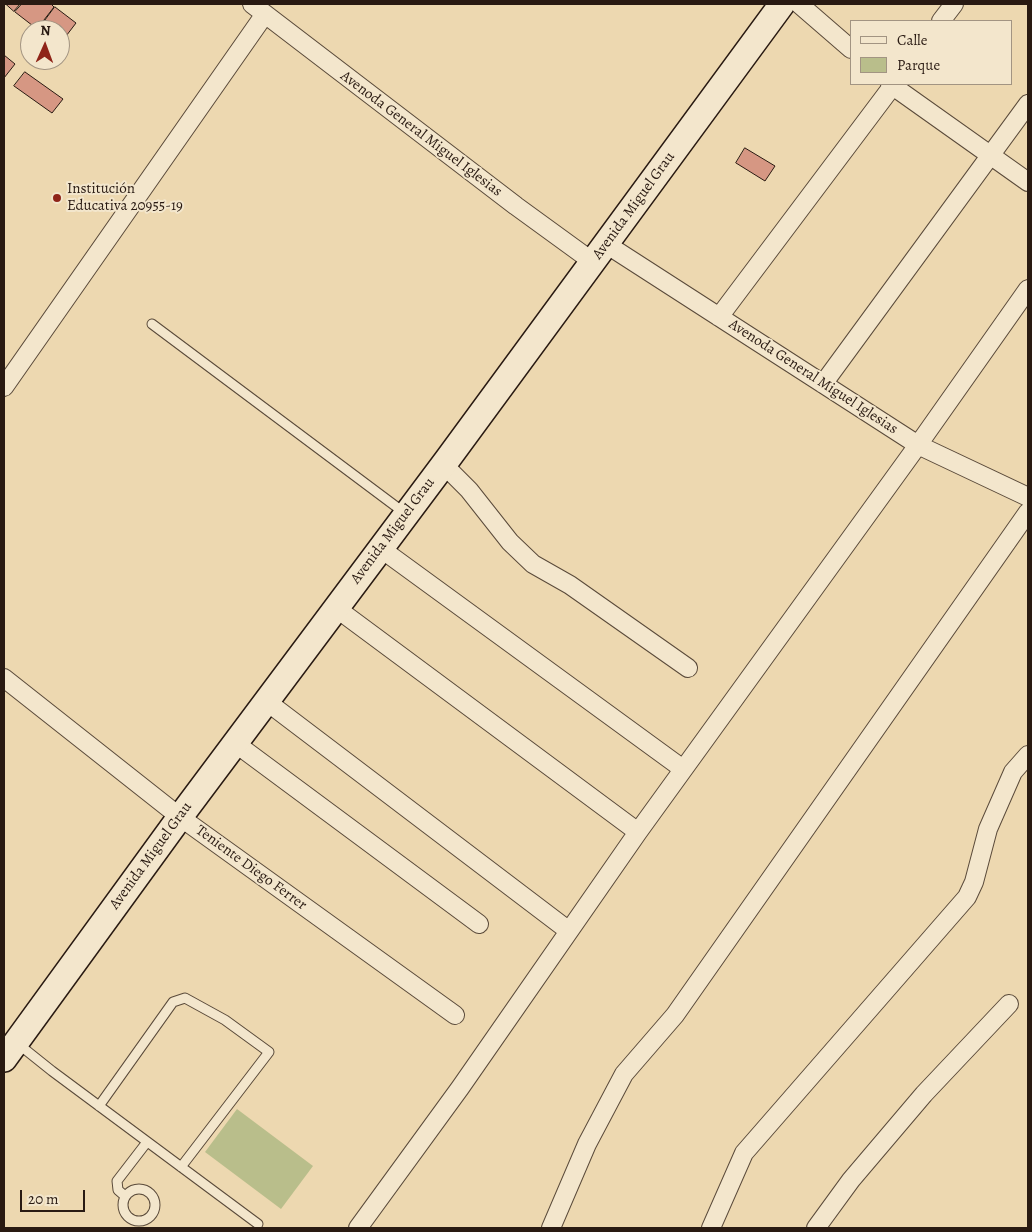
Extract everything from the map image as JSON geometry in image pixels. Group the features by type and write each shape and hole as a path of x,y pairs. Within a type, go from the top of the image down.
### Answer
{"street":[{"name":"Avenida Miguel Grau","path":"10,1050 180,817 782,4"},
{"path":"799,4 850,48"},
{"path":"942,20 954,4"},
{"name":"Avenoda General Miguel Iglesias","path":"258,9 516,206 599,253 719,316 918,445 1028,498"},
{"path":"4,387 258,9"},
{"path":"719,316 891,85"},
{"path":"893,85 1028,182"},
{"path":"823,384 1028,104"},
{"path":"358,1228 460,1088 638,832 918,445 1028,289"},
{"path":"443,464 469,490 510,542 533,564 570,585 688,668"},
{"path":"550,1226 587,1144 624,1074 676,1015 1028,512"},
{"path":"380,548 683,769"},
{"path":"336,608 638,832"},
{"name":"Teniente Diego Ferrer","path":"4,678 180,817 455,1015"},
{"path":"266,701 569,931"},
{"path":"235,743 479,924"},
{"path":"711,1228 744,1153 967,897 974,882 988,829 1013,772 1028,755"},
{"path":"816,1228 851,1180 924,1094 1009,1004"}],"lane":[{"path":"152,324 406,514"},
{"path":"99,1106 173,1002 185,998 225,1020 269,1052 181,1167"},
{"path":"10,1050 99,1106 258,1224"},
{"path":"125,1196 118,1190 117,1181 147,1142"}],"green space":[{"path":"237,1109 313,1166 281,1209 205,1152"}],"building":[{"path":"6,4 20,4 14,11"},
{"path":"22,4 51,4 54,7 44,20 25,20 15,12"},
{"path":"55,7 76,23 70,31 70,20 45,20"},
{"path":"4,55 15,64 4,78"},
{"path":"25,72 63,99 52,113 14,86"},
{"path":"745,148 775,166 765,181 736,163"}],"place":[{"name":"Institución Educativa 20955-19","path":"57,198"}]}
